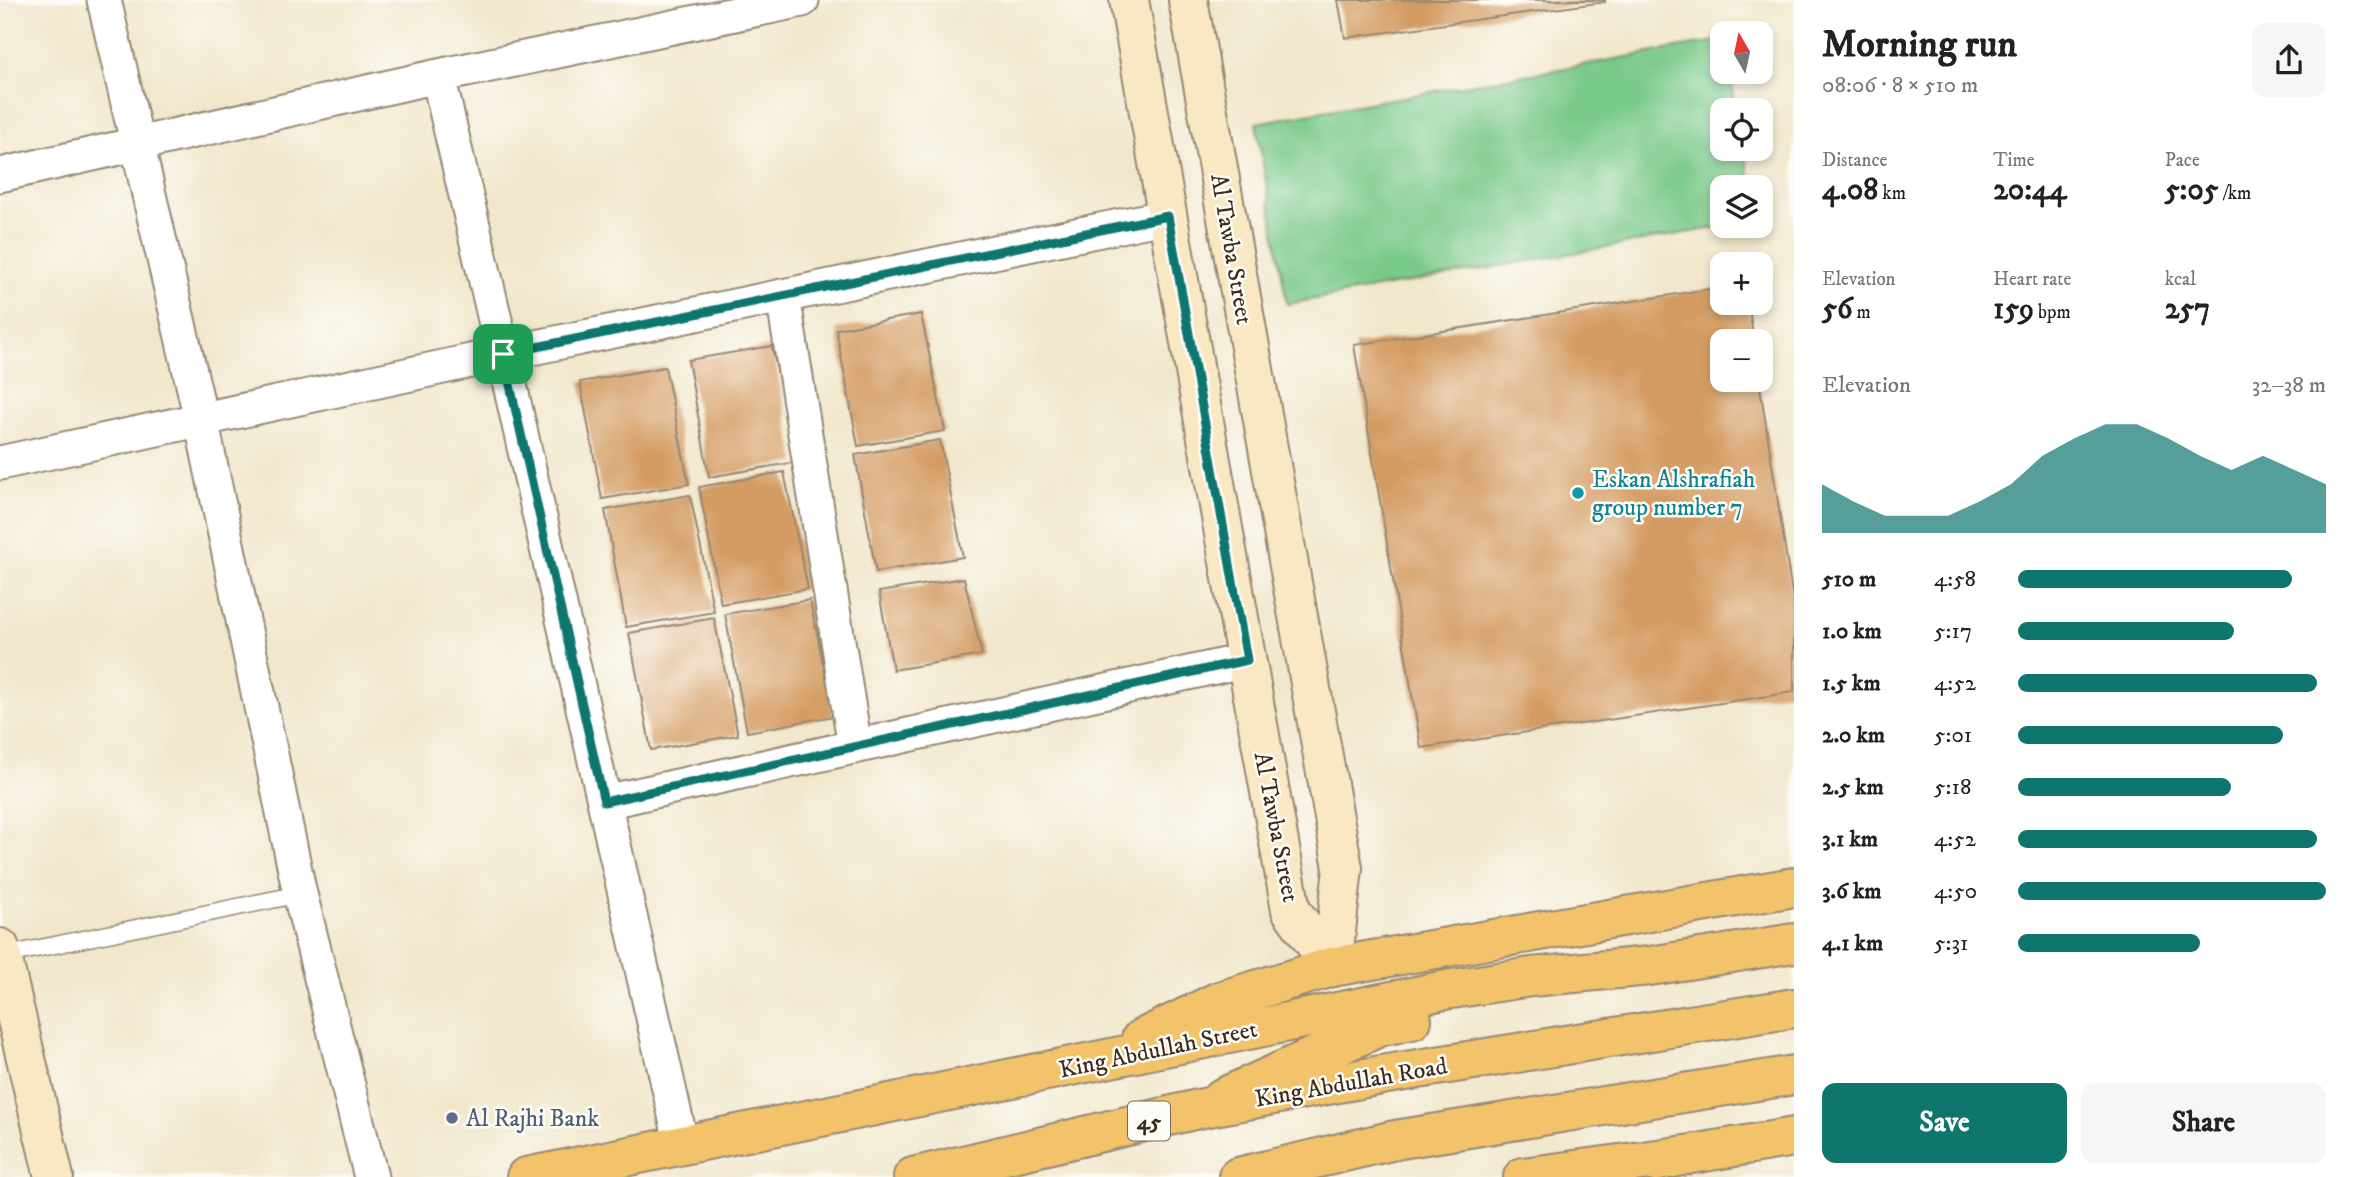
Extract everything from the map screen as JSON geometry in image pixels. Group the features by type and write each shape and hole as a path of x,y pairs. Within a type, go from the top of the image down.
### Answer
{"main road":[{"name":"Al Tawba Street","path":"1129,0 1291,910 1332,967"},
{"name":"Al Tawba Street","path":"1188,0 1343,868 1332,967"},
{"path":"1093,1063 1219,1001 1332,967 1794,887"},
{"name":"King Abdullah Street","path":"526,1177 1445,990 1531,977 1650,966 1794,943"},
{"path":"1,953 54,1177"},
{"path":"1198,1109 1379,1027 1650,966"},
{"name":"King Abdullah Road","path":"913,1177 1198,1109 1387,1074 1794,1008"},
{"path":"1238,1177 1395,1140 1794,1075"},
{"path":"1523,1177 1794,1137"},
{"path":"1598,1177 1686,1155"}],"street":[{"path":"104,0 201,419 300,894 371,1177"},
{"path":"0,175 438,76 802,0"},
{"path":"438,76 682,1146"},
{"path":"0,463 503,354 1168,216"},
{"path":"783,296 855,747"},
{"path":"604,802 1247,660"}],"lane":[{"path":"1,953 300,894"}],"green space":[{"path":"1710,42 1710,84 1732,84 1734,98 1710,98 1710,161 1746,161 1749,175 1710,175 1710,229 1287,304 1256,123"}],"building":[{"path":"1338,0 1605,0 1605,2 1345,38"},
{"name":"Eskan Alshrafiah group number 7","path":"1710,289 1710,315 1750,315 1752,329 1710,329 1710,392 1761,392 1794,606 1794,692 1421,748 1354,345"},
{"path":"921,314 945,431 858,446 836,329"},
{"path":"772,346 796,462 709,477 688,360"},
{"path":"665,367 689,484 602,499 580,382"},
{"path":"940,440 963,557 876,572 855,455"},
{"path":"784,472 808,589 721,604 699,487"},
{"path":"690,495 714,612 626,627 605,510"},
{"path":"964,578 982,655 893,670 879,592"},
{"path":"810,600 834,716 747,732 725,614"},
{"path":"714,618 738,735 651,750 629,633"}],"place":[{"name":"Eskan Alshrafiah group number 7","path":"1578,493"},
{"name":"Al Rajhi Bank","path":"452,1118"}],"route":[{"path":"1168,216 1247,660 604,802 503,354 1168,216"}]}
